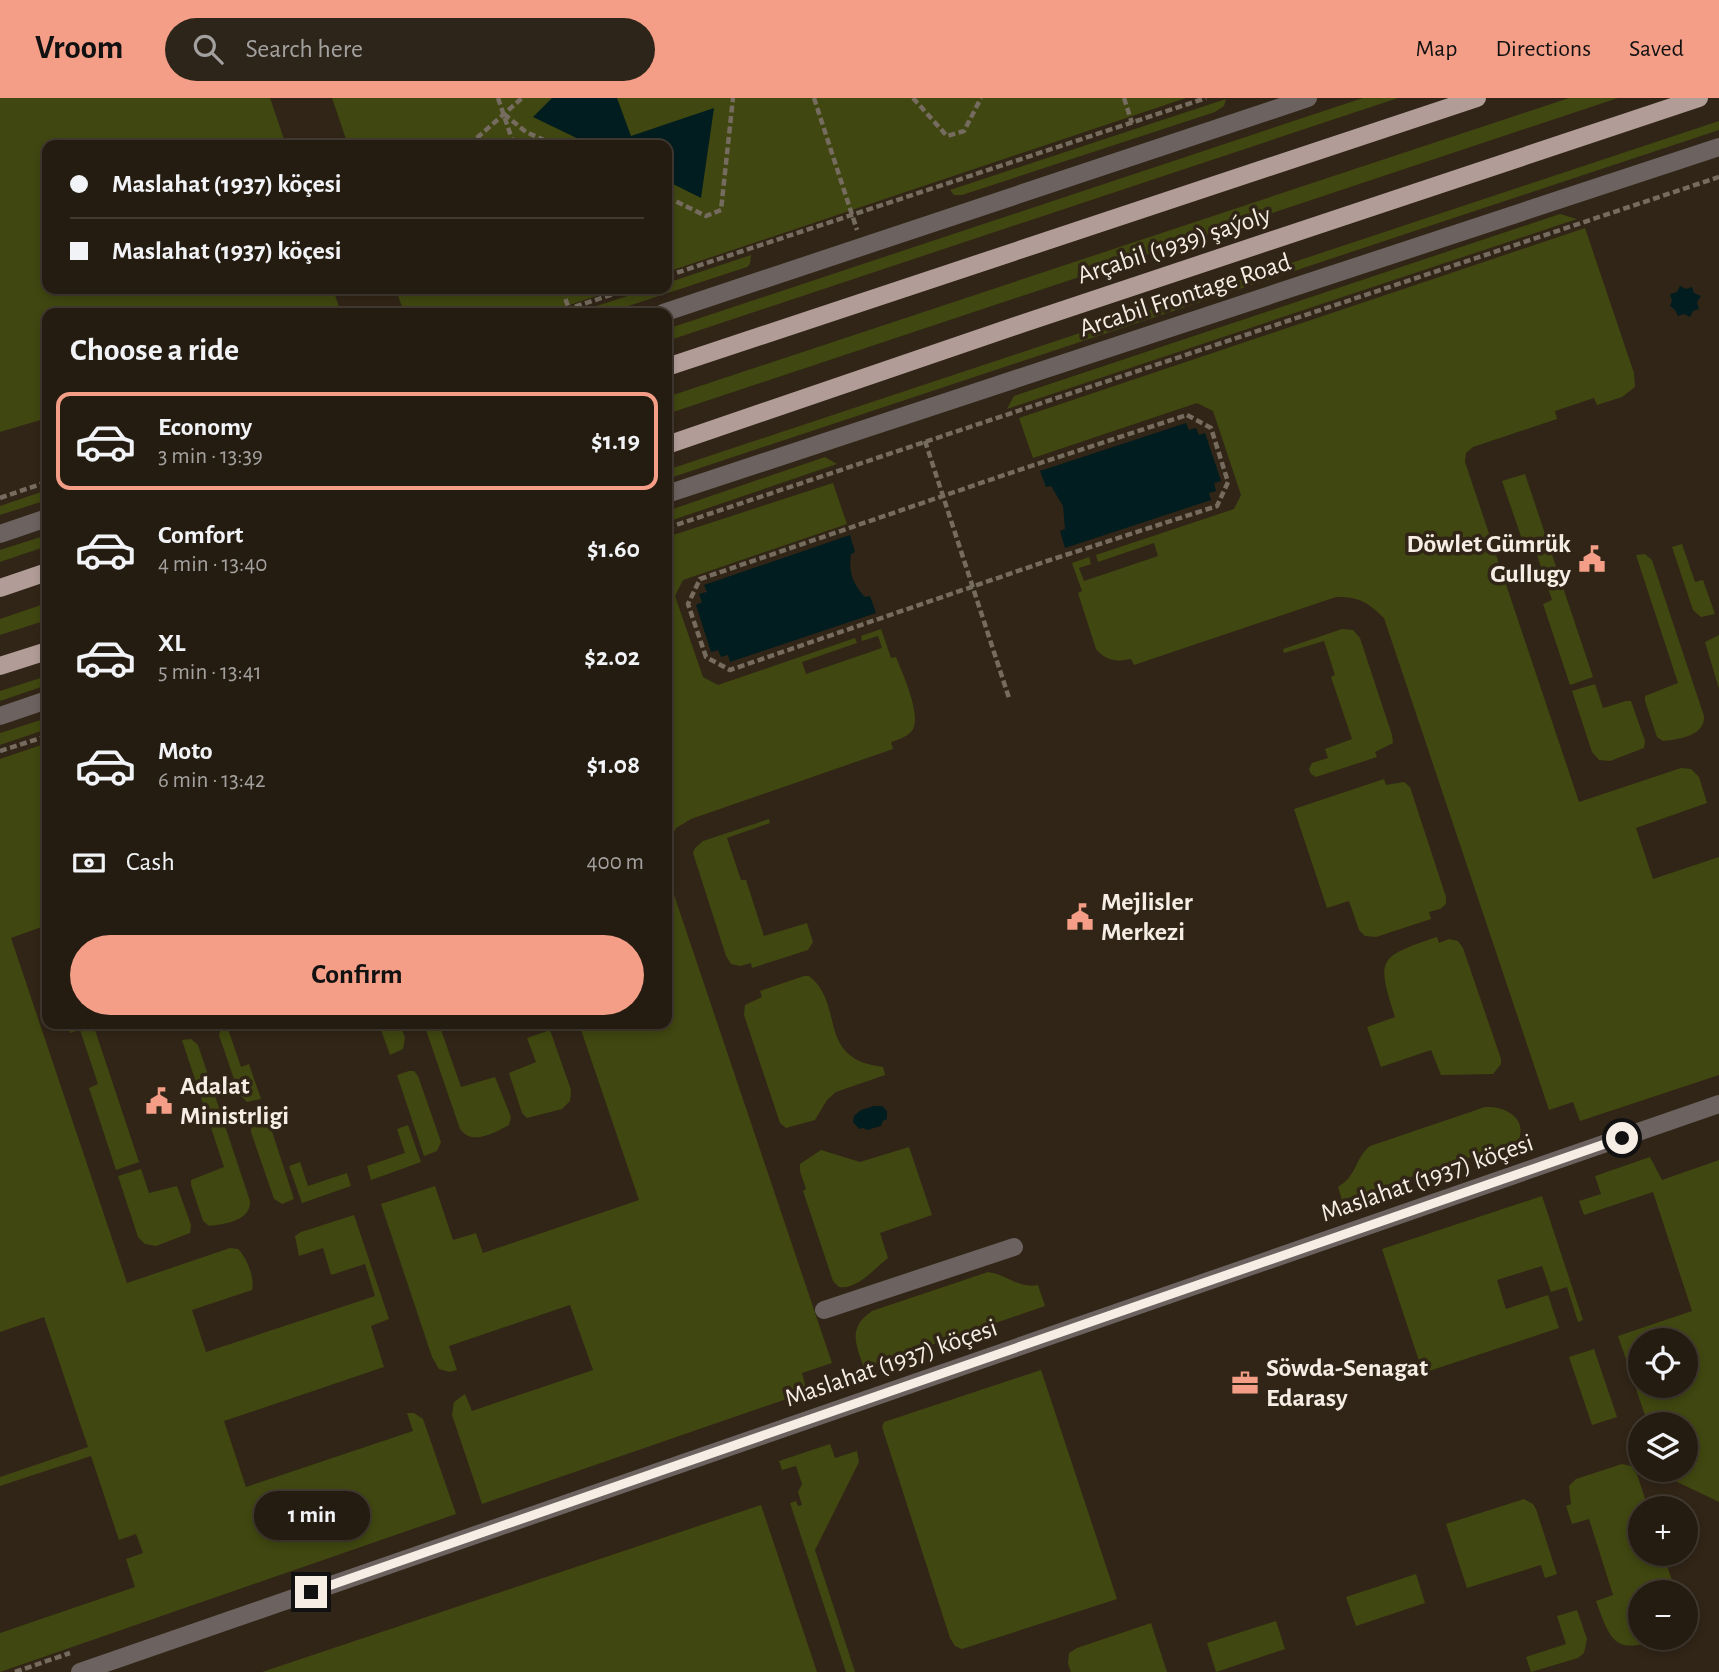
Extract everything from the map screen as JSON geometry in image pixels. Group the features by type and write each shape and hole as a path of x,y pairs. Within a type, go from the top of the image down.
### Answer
{"main road":[{"name":"Arçabil (1939) şaýoly","path":"672,365 1477,98"},
{"name":"Arçabil (1939) şaýoly","path":"672,443 1699,98"},
{"path":"0,588 42,574"},
{"path":"0,666 42,652"}],"street":[{"path":"672,310 1308,98"},
{"name":"Arcabil Frontage Road","path":"672,492 1719,147"},
{"path":"0,534 42,520"},
{"path":"0,716 42,702"},
{"name":"Maslahat (1937) köçesi","path":"80,1672 1719,1104"},
{"path":"824,1310 1014,1247"}],"path":[{"path":"498,98 512,140"},
{"path":"474,140 522,98"},
{"path":"672,199 706,216 721,210 733,98"},
{"path":"814,98 863,246"},
{"path":"913,98 947,136 964,131 981,98"},
{"path":"1124,98 1132,123"},
{"path":"672,274 1206,98"},
{"path":"503,114 526,132 544,140"},
{"path":"672,526 1719,177"},
{"path":"572,308 614,294"},
{"path":"1187,415 1211,428 1228,481 1217,506 973,588 730,670 706,657 688,604 700,579 943,496 1187,415"},
{"path":"925,442 1009,698"},
{"path":"0,498 42,484"},
{"path":"0,751 42,738"}],"green space":[{"path":"0,98 270,98 284,140 42,140 42,294 335,294 339,308 42,308 42,419 0,432"},
{"path":"332,98 1186,98 672,270 672,140 346,140"},
{"path":"1363,98 1398,98 672,339 672,327"},
{"path":"1569,98 1618,98 672,412 672,395"},
{"path":"1226,99 1224,106 1215,112 962,195 954,195 950,190"},
{"path":"1719,121 1719,130 672,477 672,468"},
{"path":"1560,214 1577,219 1007,409 1014,396"},
{"path":"1585,228 1634,373 1635,387 1622,397 1597,405 1594,398 1555,411 1557,419 1473,447 1466,453 1465,462 1579,802 1681,768 1691,769 1699,777 1707,803 1636,828 1653,879 1719,857 1719,1075 1580,1121 1573,1102 1549,1110 1384,618 1363,602 1336,597 1134,665 1131,659 1108,658 1096,649 1078,593 1082,591 1072,563 1089,557 1091,564 1079,568 1084,581 1158,556 1154,543 1098,562 1096,555 1234,509 1241,495 1213,411 1197,403 1033,458 1019,418"},
{"path":"751,255 747,267 672,292 672,281"},
{"path":"398,294 603,294 560,308 402,308"},
{"path":"634,294 665,294 622,308 590,308"},
{"path":"825,457 837,464 672,520 672,509"},
{"path":"1525,474 1593,677 1570,685 1543,604 1552,600 1534,546 1525,548 1502,481"},
{"path":"833,483 847,524 683,580 675,596 703,677 718,685 855,638 857,643 802,662 806,674 882,648 878,636 862,641 861,636 881,629 891,658 896,657 914,707 914,726 911,732 891,742 893,749 691,819 676,828 672,835 672,535"},
{"path":"42,492 42,502 0,515 0,506"},
{"path":"42,537 42,548 0,562 0,550"},
{"path":"1682,544 1695,582 1703,580 1715,614 1701,617 1693,610 1672,547"},
{"path":"1645,554 1652,560 1704,716 1703,723 1696,732 1663,741 1657,737 1645,696 1678,683 1636,555"},
{"path":"42,605 42,622 0,635 0,619"},
{"path":"1342,629 1353,630 1360,638 1393,743 1375,752 1377,757 1316,777 1309,769 1312,763 1328,758 1325,749 1352,739 1331,677 1335,675 1324,641 1284,653 1283,649"},
{"path":"1719,635 1719,689 1705,642"},
{"path":"42,678 42,687 0,701 0,691"},
{"path":"1595,684 1603,708 1631,701 1645,741 1644,748 1610,761 1599,760 1592,752 1572,691"},
{"path":"42,720 42,731 0,745 0,733"},
{"path":"42,745 42,927 11,938 127,1283 230,1248 238,1249 250,1268 252,1290 192,1310 206,1352 375,1296 365,1264 331,1275 323,1248 299,1256 295,1236 354,1215 389,1319 371,1326 384,1367 224,1421 246,1487 413,1431 407,1413 414,1413 423,1419 456,1514 0,1672 0,1633 135,1587 126,1559 143,1553 136,1534 119,1540 91,1456 0,1486 0,1477 88,1447 44,1317 0,1332 0,759"},
{"path":"1384,779 1386,785 1404,782 1410,787 1446,904 1429,912 1431,919 1376,937 1365,936 1359,930 1349,901 1327,908 1294,809"},
{"path":"769,819 770,823 727,838 741,880 746,880 764,936 807,923 813,942 808,950 752,968 751,963 740,966 731,964 726,956 693,853 703,841"},
{"path":"672,889 832,1363 802,1373 807,1392 482,1504 452,1415 454,1402 465,1394 472,1411 593,1370 570,1305 449,1346 457,1370 450,1372 439,1369 432,1357 381,1204 435,1186 453,1240 476,1233 483,1253 639,1200 581,1029 672,1029"},
{"path":"1437,937 1439,943 1449,939 1458,941 1463,948 1501,1059 1501,1064 1493,1074 1441,1075 1431,1050 1381,1067 1367,1027 1395,1017 1385,982 1387,962 1403,950"},
{"path":"809,976 820,988 827,1001 839,1042 848,1053 862,1062 883,1067 885,1075 836,1092 827,1100 815,1120 786,1128 780,1123 744,1015 745,1005 762,997 760,991"},
{"path":"69,1029 95,1029 139,1162 116,1170 89,1088 98,1084 80,1030 70,1033"},
{"path":"221,1029 228,1029 241,1067 249,1064 261,1099 247,1102 239,1094 219,1035"},
{"path":"381,1029 402,1029 405,1038 403,1049 390,1055"},
{"path":"426,1029 441,1029 461,1087 495,1077 511,1117 509,1125 483,1136 471,1137 460,1129"},
{"path":"550,1030 571,1090 570,1101 562,1109 527,1118 522,1113 509,1073 536,1062 527,1038"},
{"path":"191,1039 198,1045 250,1201 249,1208 242,1217 209,1226 203,1221 191,1180 224,1167 182,1040"},
{"path":"414,1071 418,1076 441,1142 437,1151 424,1156 397,1075"},
{"path":"1485,1107 1499,1108 1512,1114 1520,1125 1519,1139 1342,1200 1338,1187 1349,1178 1370,1146"},
{"path":"268,1119 294,1199 282,1204 274,1199 251,1132 251,1127"},
{"path":"408,1125 421,1162 371,1180 367,1166 405,1153 397,1129"},
{"path":"909,1147 932,1215 880,1233 888,1258 859,1282 839,1287 833,1281 803,1191 806,1189 800,1164 821,1150 860,1162"},
{"path":"1650,1157 1662,1180 1719,1160 1719,1502 1677,1482 1698,1482 1698,1412 1644,1412 1639,1398 1698,1398 1698,1328 1642,1328 1692,1311 1653,1192 1584,1215 1579,1201 1601,1194 1595,1176"},
{"path":"300,1162 308,1186 347,1173 351,1186 302,1203 289,1166"},
{"path":"141,1169 149,1193 177,1186 191,1225 190,1233 156,1246 145,1244 138,1237 118,1176"},
{"path":"1542,1196 1583,1320 1578,1322 1567,1287 1551,1292 1542,1266 1497,1280 1506,1309 1548,1295 1559,1328 1423,1373 1382,1249"},
{"path":"988,1272 1024,1285 1038,1285 1045,1306 864,1368 856,1344 856,1330 864,1317 872,1311"},
{"path":"1628,1333 1628,1365 1618,1336"},
{"path":"1594,1349 1617,1417 1592,1425 1569,1357"},
{"path":"1041,1370 1117,1599 962,1649 955,1646 950,1638 882,1427 884,1422"},
{"path":"830,1444 835,1458 857,1451 859,1462 815,1550 855,1672 846,1672 790,1503 796,1501 798,1506 802,1505 798,1492 802,1484 796,1466 782,1470 779,1461"},
{"path":"1622,1464 1628,1465 1628,1482 1640,1482 1644,1496 1628,1496 1628,1566 1667,1566 1672,1580 1628,1580 1628,1645 1612,1637 1596,1601 1613,1595 1589,1519 1572,1524 1566,1506 1571,1504 1569,1486 1576,1479"},
{"path":"1524,1499 1536,1509 1557,1574 1545,1578 1541,1565 1467,1588 1446,1524"},
{"path":"761,1505 817,1672 262,1672"},
{"path":"1416,1574 1425,1603 1356,1626 1346,1597"},
{"path":"1577,1610 1587,1639 1584,1653 1578,1658 1531,1672 1526,1657 1566,1644 1557,1616"},
{"path":"1276,1621 1285,1649 1216,1672 1207,1643"},
{"path":"1151,1623 1167,1672 1071,1672 1068,1664 1069,1653 1077,1648"}],"water":[{"path":"552,98 617,98 631,136 714,108 701,198 672,184 672,140 581,140 533,117"},
{"path":"1680,286 1686,289 1692,287 1694,293 1701,296 1697,302 1699,309 1693,311 1690,317 1684,314 1678,316 1670,306 1670,294 1677,292"},
{"path":"1186,423 1189,430 1196,428 1199,435 1205,433 1221,481 1214,483 1216,491 1209,493 1211,500 1065,548 1060,531 1065,529 1063,506 1051,486 1046,487 1040,471"},
{"path":"850,535 855,552 851,554 850,560 852,577 865,597 870,596 876,613 730,662 728,655 721,657 718,650 711,652 696,605 702,602 699,594 707,592 704,585"},
{"path":"882,1106 887,1111 887,1119 881,1126 859,1129 853,1122 854,1116 861,1110"}],"place":[{"name":"Döwlet Gümrük Gullugy","path":"1592,559"},
{"name":"Mejlisler Merkezi","path":"1080,917"},
{"name":"Adalat Ministrligi","path":"159,1101"},
{"name":"Söwda-Senagat Edarasy","path":"1245,1383"}],"route":[{"path":"311,1592 1622,1138"}]}
